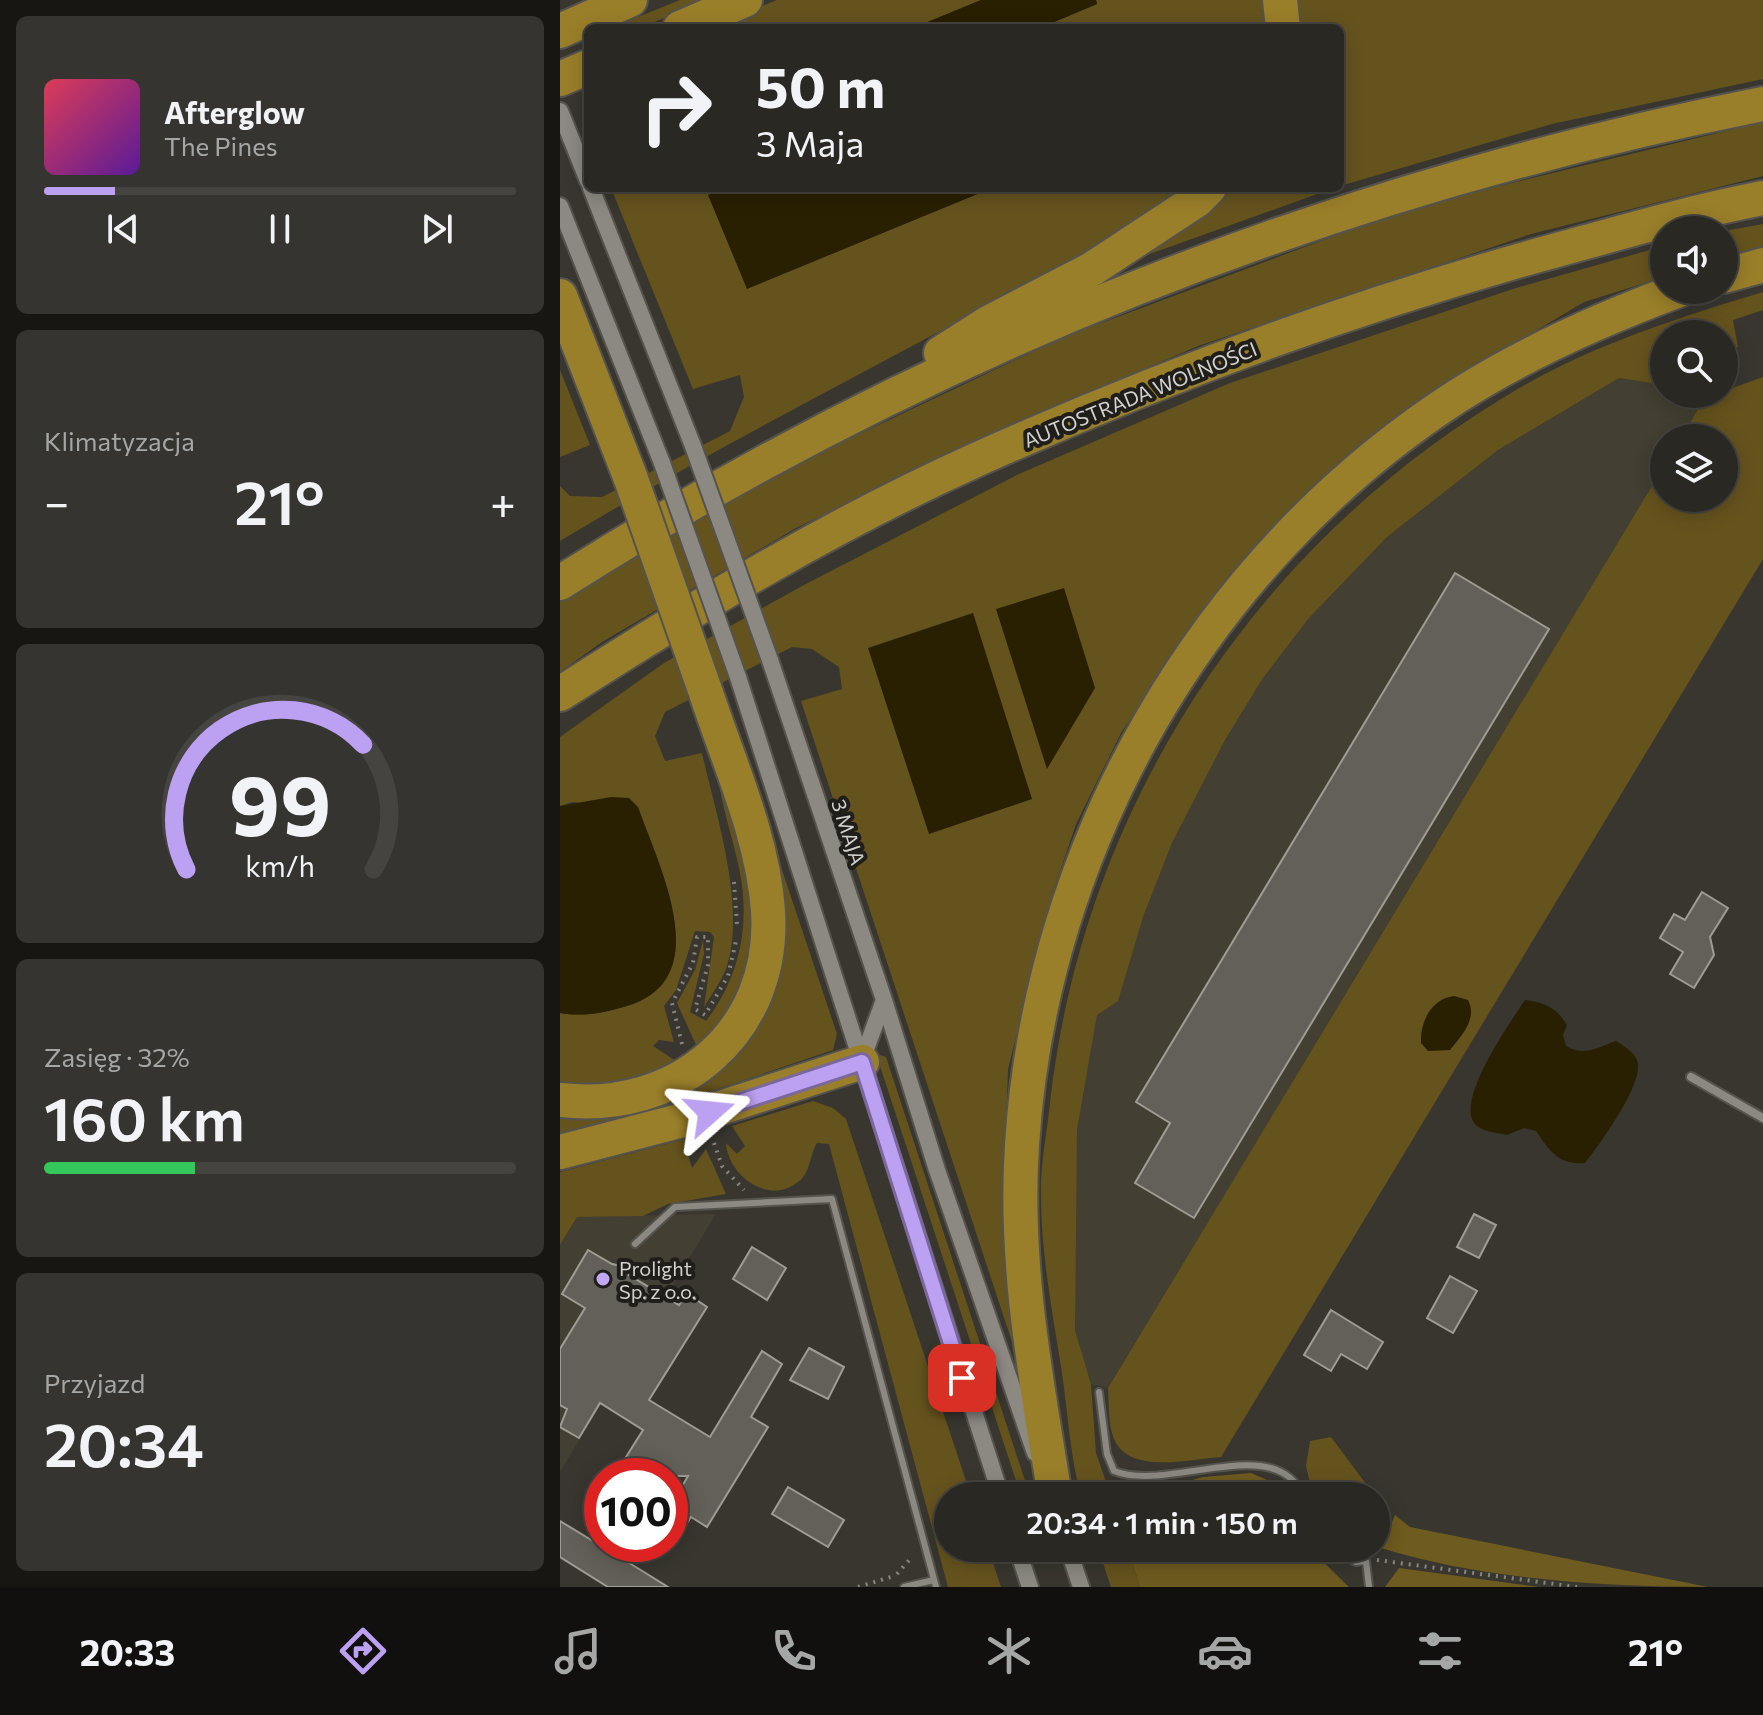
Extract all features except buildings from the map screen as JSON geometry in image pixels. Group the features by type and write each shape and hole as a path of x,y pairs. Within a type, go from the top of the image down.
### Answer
{"highway":[{"path":"560,31 630,0"},
{"path":"689,24 745,0"},
{"path":"1280,0 1283,24"},
{"path":"560,79 584,69"},
{"path":"560,583 678,508 818,431 1006,342 1150,282 1376,201 1495,167 1763,104"},
{"path":"818,431 988,323 1092,269 1205,192"},
{"name":"AUTOSTRADA WOLNOŚCI","path":"560,694 660,630 818,540 976,460 1193,369 1424,288 1693,212 1763,198"},
{"path":"1738,272 1763,265"},
{"path":"560,296 631,479 706,693 748,822 765,888 768,934 751,1003 711,1058 661,1090 601,1103 560,1100"},
{"path":"1051,1482 1021,1262 1023,1133 1032,1052 1049,970 1080,868 1117,782 1161,701 1215,623 1270,556 1361,468 1454,398 1517,361 1603,319 1650,301"},
{"path":"560,1152 683,1120 862,1062"}],"main road":[{"path":"560,111 584,171"},
{"name":"3 MAJA","path":"593,192 693,446 770,660 996,1347 1048,1482"},
{"path":"560,206 662,463 738,677 862,1062 917,1245 996,1482"},
{"path":"862,1062 869,1034 884,1000"},
{"path":"1022,1562 1030,1587"},
{"path":"1073,1562 1081,1587"}],"street":[{"path":"1691,1077 1763,1118"}],"lane":[{"path":"635,1244 675,1207 714,1202 757,1204 832,1199 935,1583 904,1587"},
{"path":"1099,1392 1107,1454 1114,1471 1149,1476 1272,1466 1296,1482"},
{"path":"1366,1562 1369,1587"}],"path":[{"path":"684,1052 672,1003 693,963 697,937 708,937 708,965 695,1009 705,1015 728,976 738,936"},
{"path":"714,1143 722,1166 757,1204"},
{"path":"1390,1561 1577,1587"},
{"path":"858,1587 896,1575 897,1587"}],"shaded area":[{"path":"680,0 708,0 650,24 621,24"},
{"path":"777,0 981,0 923,24 716,24"},
{"path":"981,0 1096,0 1097,4 1050,24 923,24"},
{"path":"1096,0 1264,0 1267,24 1050,24 1097,4"},
{"path":"1293,0 1763,0 1763,79 1552,124 1344,185 1344,24 1295,24"},
{"path":"1763,122 1763,176 1531,234 1198,346 999,431 796,528 602,642 560,672 560,601 608,569 792,466 1064,337 1409,208"},
{"path":"613,192 716,192 709,195 747,288 982,192 1184,192 1170,205 1094,248 711,454 560,541 560,486 570,496 602,497 730,431 744,397 740,375 693,389"},
{"path":"716,192 982,192 747,289 708,195"},
{"path":"1223,192 1323,192 1119,265 1192,218"},
{"path":"1763,224 1763,247 1738,254 1738,228"},
{"path":"1650,250 1650,281 1584,302 1413,404 1281,520 1212,599 1121,733 1076,824 1052,895 1008,1069 1004,1186 1017,1357 801,701 842,689 839,667 812,649 792,647 665,712 655,736 665,761 702,753 715,804 727,861 733,918 732,945 726,969 704,1007 714,937 710,932 695,931 676,990 664,1006 674,1042 659,1040 653,1046 676,1061 620,1081 590,1084 560,1081 560,1013 610,1011 654,992 670,972 676,946 667,888 638,807 572,802 560,806 560,737 664,663 802,586 1019,474 1230,383 1516,288"},
{"path":"1763,292 1763,310 1733,320 1675,320 1725,304 1738,304 1738,300"},
{"path":"1650,329 1650,383 1619,378 1498,450 1387,537 1309,618 1263,678 1225,740 1172,843 1143,917 1118,1001 1097,1015 1077,1130 1075,1330 1091,1384 1096,1453 1106,1482 1077,1482 1045,1263 1042,1173 1050,1103 1069,994 1100,889 1143,788 1197,694 1261,606 1336,526 1419,455 1511,393 1602,347"},
{"path":"560,370 590,445 560,457"},
{"path":"1763,377 1763,559 1221,1457 1159,1462 1129,1456 1119,1447 1112,1433 1108,1388 1650,489 1650,512 1738,512 1738,424 1689,424 1699,408 1738,408 1738,386"},
{"path":"1619,378 1650,383 1650,408 1699,408 1689,424 1650,424 1650,489 1108,1388 1091,1384 1075,1330 1073,1249 1077,1130 1097,1014 1143,917 1172,843 1225,740 1263,678 1309,618 1387,537 1498,450"},
{"path":"1064,588 1095,688 1047,769 996,609"},
{"path":"973,613 1032,799 929,834 868,648"},
{"path":"717,765 750,871 753,942 735,1002 697,1047 677,1003 695,970 703,940 704,954 690,1012 706,1021 735,968 743,929 742,889"},
{"path":"611,797 629,798 638,807 658,859 674,918 676,946 670,972 654,992 627,1006 594,1014 560,1013 560,806"},
{"path":"776,852 837,1034 833,1050 674,1104 560,1133 560,1110 701,1081 784,912"},
{"path":"1454,996 1468,1000 1471,1007 1467,1027 1450,1050 1428,1051 1421,1043 1422,1027 1428,1013 1439,1002"},
{"path":"1525,1000 1544,1004 1559,1014 1567,1025 1563,1035 1566,1046 1585,1051 1616,1041 1637,1059 1637,1073 1627,1100 1585,1163 1561,1159 1536,1131 1524,1128 1507,1135 1492,1132 1477,1126 1471,1115 1477,1082 1497,1043"},
{"path":"880,1055 886,1057 1025,1482 1016,1482 878,1060"},
{"path":"813,1101 833,1108 846,1119 966,1482 934,1482 934,1535 829,1144 817,1143 805,1174 798,1182 786,1189 763,1189 742,1176 728,1155 726,1143 737,1154 745,1146 732,1126"},
{"path":"697,1136 688,1155 692,1168 706,1149 726,1194 668,1204 643,1216 577,1217 560,1245 560,1172"},
{"path":"716,1214 560,1472 560,1245 577,1217"},
{"path":"1331,1437 1365,1482 1310,1482 1306,1466 1310,1441"},
{"path":"1251,1473 1272,1482 1185,1482 1203,1477"},
{"path":"1395,1515 1410,1527 1708,1587 1585,1583 1459,1567 1390,1551 1390,1527"},
{"path":"941,1562 993,1562 1001,1587 948,1587"},
{"path":"1103,1562 1132,1562 1140,1587 1111,1587"},
{"path":"1132,1562 1323,1562 1349,1587 1140,1587"},
{"path":"1399,1568 1539,1587 1385,1587"}],"place":[{"name":"Prolight Sp. z o.o.","path":"603,1279"}],"route":[{"path":"710,1112 862,1062 917,1245 962,1378"}]}
